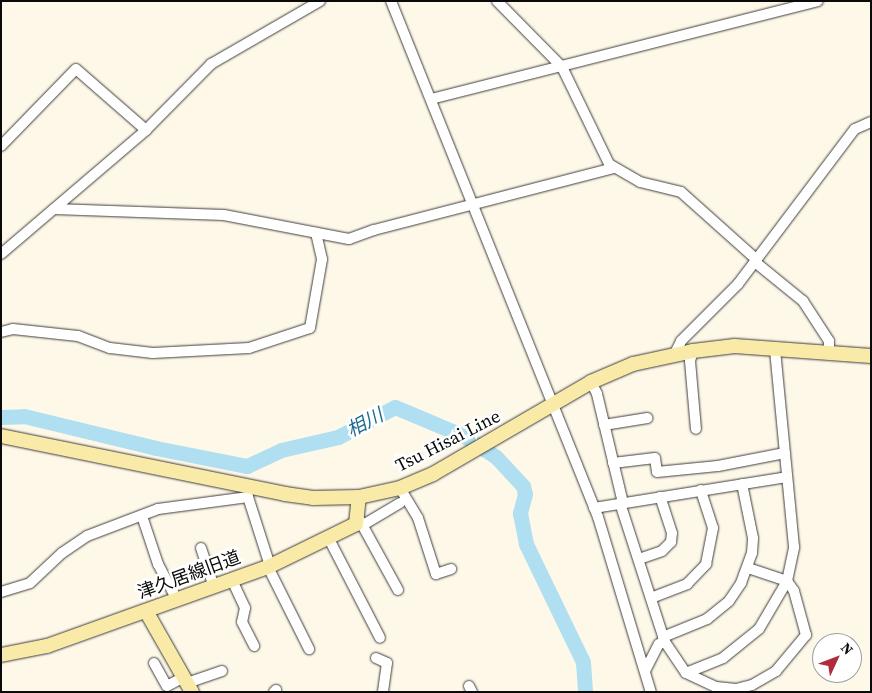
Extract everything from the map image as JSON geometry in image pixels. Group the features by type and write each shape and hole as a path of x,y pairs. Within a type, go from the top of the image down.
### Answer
{"main road":[{"name":"Tsu Hisai Line","path":"1,436 249,492 313,498 359,497 400,488 476,450 591,382 633,364 693,350 735,346 871,356"},
{"path":"359,497 361,522"},
{"name":"津久居線旧道","path":"1,655 47,646 214,587 269,566 350,529 361,522"},
{"path":"146,611 187,684"}],"street":[{"path":"1,254 146,130 211,64 320,1"},
{"path":"391,1 594,508 651,692"},
{"path":"497,1 562,66 605,158 614,168 640,182 681,192 803,301 829,341 829,354"},
{"path":"431,99 818,1"},
{"path":"1,146 76,69 146,130"},
{"path":"674,355 681,341 738,284 855,129 871,122"},
{"path":"54,209 224,215 316,233 357,238 374,230 614,168"},
{"path":"1,332 36,330 78,336 110,348 152,353 249,348 310,328 322,259 316,233"},
{"path":"686,673 722,658 744,643 767,619 787,581 794,546 775,348"},
{"path":"693,350 690,361 696,429"},
{"path":"591,382 604,425 621,503 664,639 686,673 709,686 729,689 757,683 776,671 806,635 794,591 787,581 748,568"},
{"path":"604,425 647,418"},
{"path":"613,463 655,458 657,472 718,466 785,453"},
{"path":"594,508 787,476"},
{"path":"645,671 659,644 664,639 697,625 717,612 739,588 748,568 753,525 742,484"},
{"path":"400,488 418,518 436,574 451,570"},
{"path":"651,598 687,584 706,564 713,532 701,490"},
{"path":"1,592 30,583 62,553 87,536 175,505 249,492 269,566 308,649"},
{"path":"639,559 662,551 671,542 672,533 660,497"},
{"path":"398,590 361,522 400,503"},
{"path":"142,516 158,564 176,600"},
{"path":"329,539 380,638"},
{"path":"200,548 214,587"},
{"path":"232,580 245,608 242,622 254,646"},
{"path":"376,658 387,663 384,692"},
{"path":"154,663 167,686 187,684 222,671"}],"waterway":[{"name":"相川","path":"1,417 24,416 156,448 247,466 281,450 338,437 395,407 464,436 496,457 523,486 525,494 520,513 526,544 583,662 585,692"}]}
